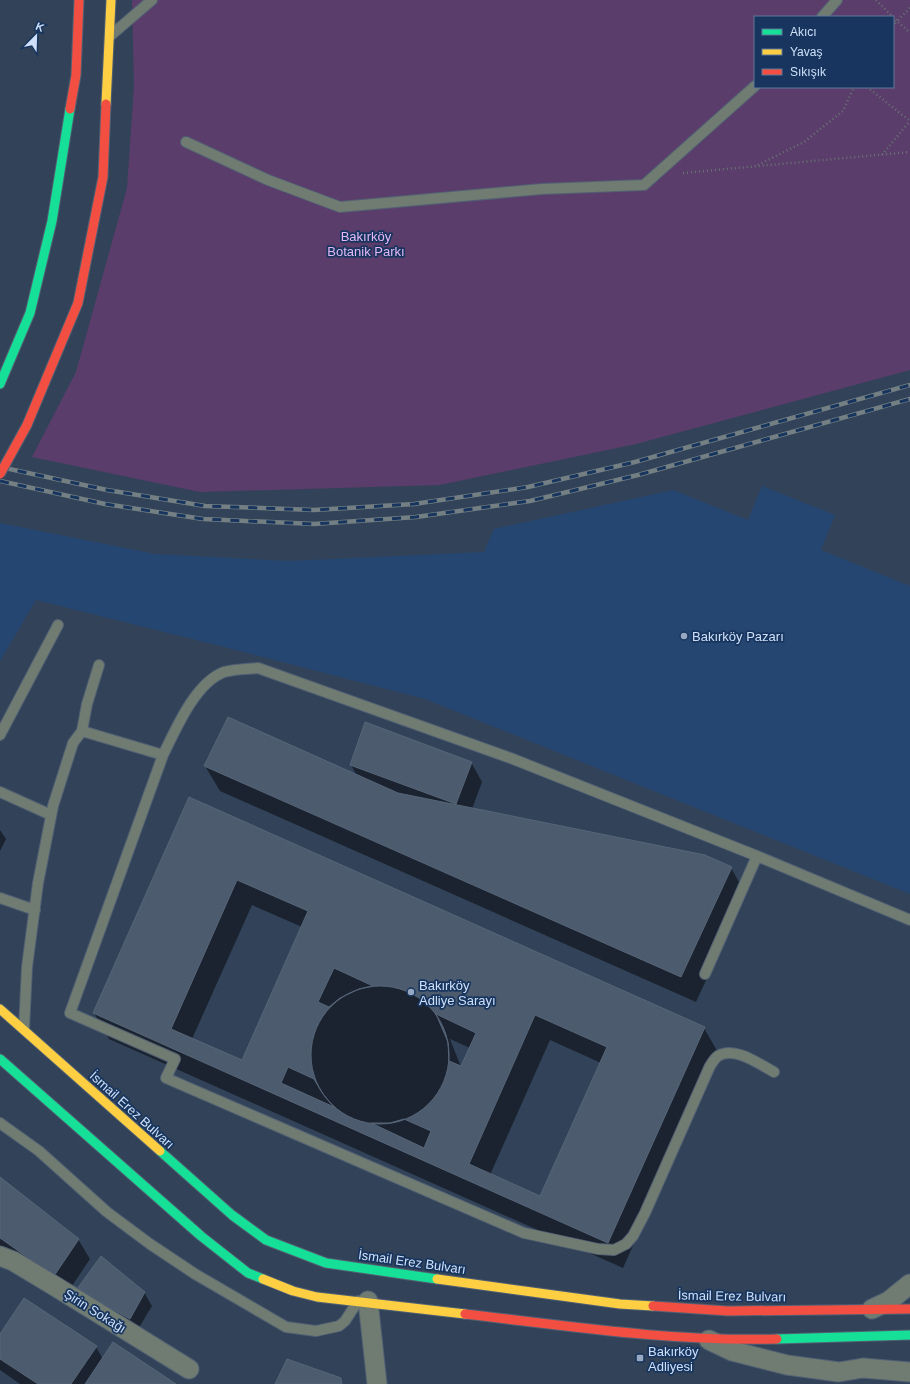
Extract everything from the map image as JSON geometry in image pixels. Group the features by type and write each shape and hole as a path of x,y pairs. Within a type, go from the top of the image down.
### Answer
{"street":[{"path":"0,384 30,313 52,222 76,75 79,0"},
{"path":"0,474 27,425 78,303 103,177 111,0"},
{"name":"İsmail Erez Bulvarı","path":"0,1009 232,1215 266,1240 326,1263 620,1304 728,1311 872,1308 910,1309"},
{"path":"0,1059 195,1231 248,1273 293,1291 317,1297 363,1301 679,1338 732,1340 790,1337 910,1336"},
{"name":"Şirin Sokağı","path":"0,1256 13,1261 189,1369"},
{"path":"872,1308 889,1301 910,1284"},
{"path":"363,1301 377,1384"},
{"path":"708,1339 732,1351 761,1360 839,1372 863,1368 910,1372"},
{"path":"817,1384 839,1372"}],"lane":[{"path":"109,37 152,0"},
{"path":"823,16 837,0"},
{"path":"186,142 268,180 340,207 542,189 644,185 652,176 754,87"},
{"path":"0,735 58,625"},
{"path":"24,1030 26,967 51,815 73,743 82,731 87,704 99,665"},
{"path":"774,1072 744,1056 729,1052 718,1056 710,1066 633,1236 626,1244 614,1250 593,1248 524,1233 166,1078 175,1059 70,1013 163,755 182,716 206,684 224,672 258,668 513,759 757,856 910,920"},
{"path":"82,731 163,755"},
{"path":"0,792 51,815"},
{"path":"704,974 757,856"},
{"path":"0,898 35,910"},
{"path":"0,1123 39,1151 107,1212 150,1244 240,1301 286,1327 316,1331 339,1326 363,1301"}],"path":[{"path":"876,0 893,16"},
{"path":"894,24 910,8"},
{"path":"894,17 910,32"},
{"path":"755,166 804,142 843,111 854,88"},
{"path":"868,88 910,121 882,155"},
{"path":"652,176 910,152"}],"shaded area":[{"path":"762,486 835,515 821,550 910,586 910,894 425,699 232,649 36,600 0,661 0,523 155,554 289,561 484,552 494,529 673,490 748,520"}],"green space":[{"name":"Bakırköy Botanik Parkı","path":"132,0 910,0 910,370 636,444 440,485 200,492 32,457 76,372 127,188 134,86"}],"building":[{"path":"228,717 398,793 705,855 732,867 681,977 204,766"},
{"path":"365,722 472,762 456,804 350,765"},
{"path":"189,797 705,1027 608,1243 93,1013","holes":["237,880 308,911 242,1060 171,1029","334,968 373,986 359,989 340,998 329,1007 318,1002","436,1014 476,1033 461,1066 449,1061 448,1042","535,1015 607,1047 540,1196 469,1164","288,1067 314,1079 323,1094 334,1107 281,1083","404,1119 431,1131 424,1148 371,1123 390,1123"]},
{"path":"373,986 387,986 413,994 429,1006 441,1022 444,1029 448,1042 448,1068 444,1081 441,1088 429,1104 413,1116 406,1119 387,1124 373,1124 347,1116 331,1104 319,1088 316,1081 311,1062 311,1048 319,1022 331,1006 347,994 354,991"},
{"path":"0,1177 79,1239 54,1276 0,1238"},
{"path":"101,1256 145,1292 130,1319 77,1289"},
{"path":"24,1298 97,1346 71,1384 38,1384 0,1359 0,1334"},
{"path":"113,1342 176,1384 85,1384"},
{"path":"287,1359 341,1378 342,1384 275,1384"}],"railway":[{"path":"0,467 107,490 205,506 314,510 414,504 528,487 635,462 910,385"},
{"path":"0,481 105,504 203,519 314,524 416,517 530,501 638,475 910,399"}],"traffic: fast":[{"path":"0,384 30,313 52,221 70,109"},
{"path":"0,1059 201,1236 248,1273 263,1279"},
{"path":"160,1151 232,1215 266,1240 326,1263 437,1279"},
{"path":"777,1339 910,1335"}],"traffic: slow":[{"path":"106,104 111,0"},
{"path":"0,1009 160,1151"},
{"path":"263,1279 293,1291 317,1297 465,1314"},
{"path":"437,1279 620,1304 653,1306"}],"traffic: jam":[{"path":"70,109 76,75 79,0"},
{"path":"27,425 78,303 103,177 106,104"},
{"path":"0,474 27,425"},
{"path":"653,1306 728,1311 910,1309"},
{"path":"465,1314 660,1336 777,1339"}],"place":[{"name":"Bakırköy Pazarı","path":"684,636"},
{"name":"Bakırköy Adliye Sarayı","path":"411,992"},
{"name":"Bakırköy Adliyesi","path":"640,1358"}]}
